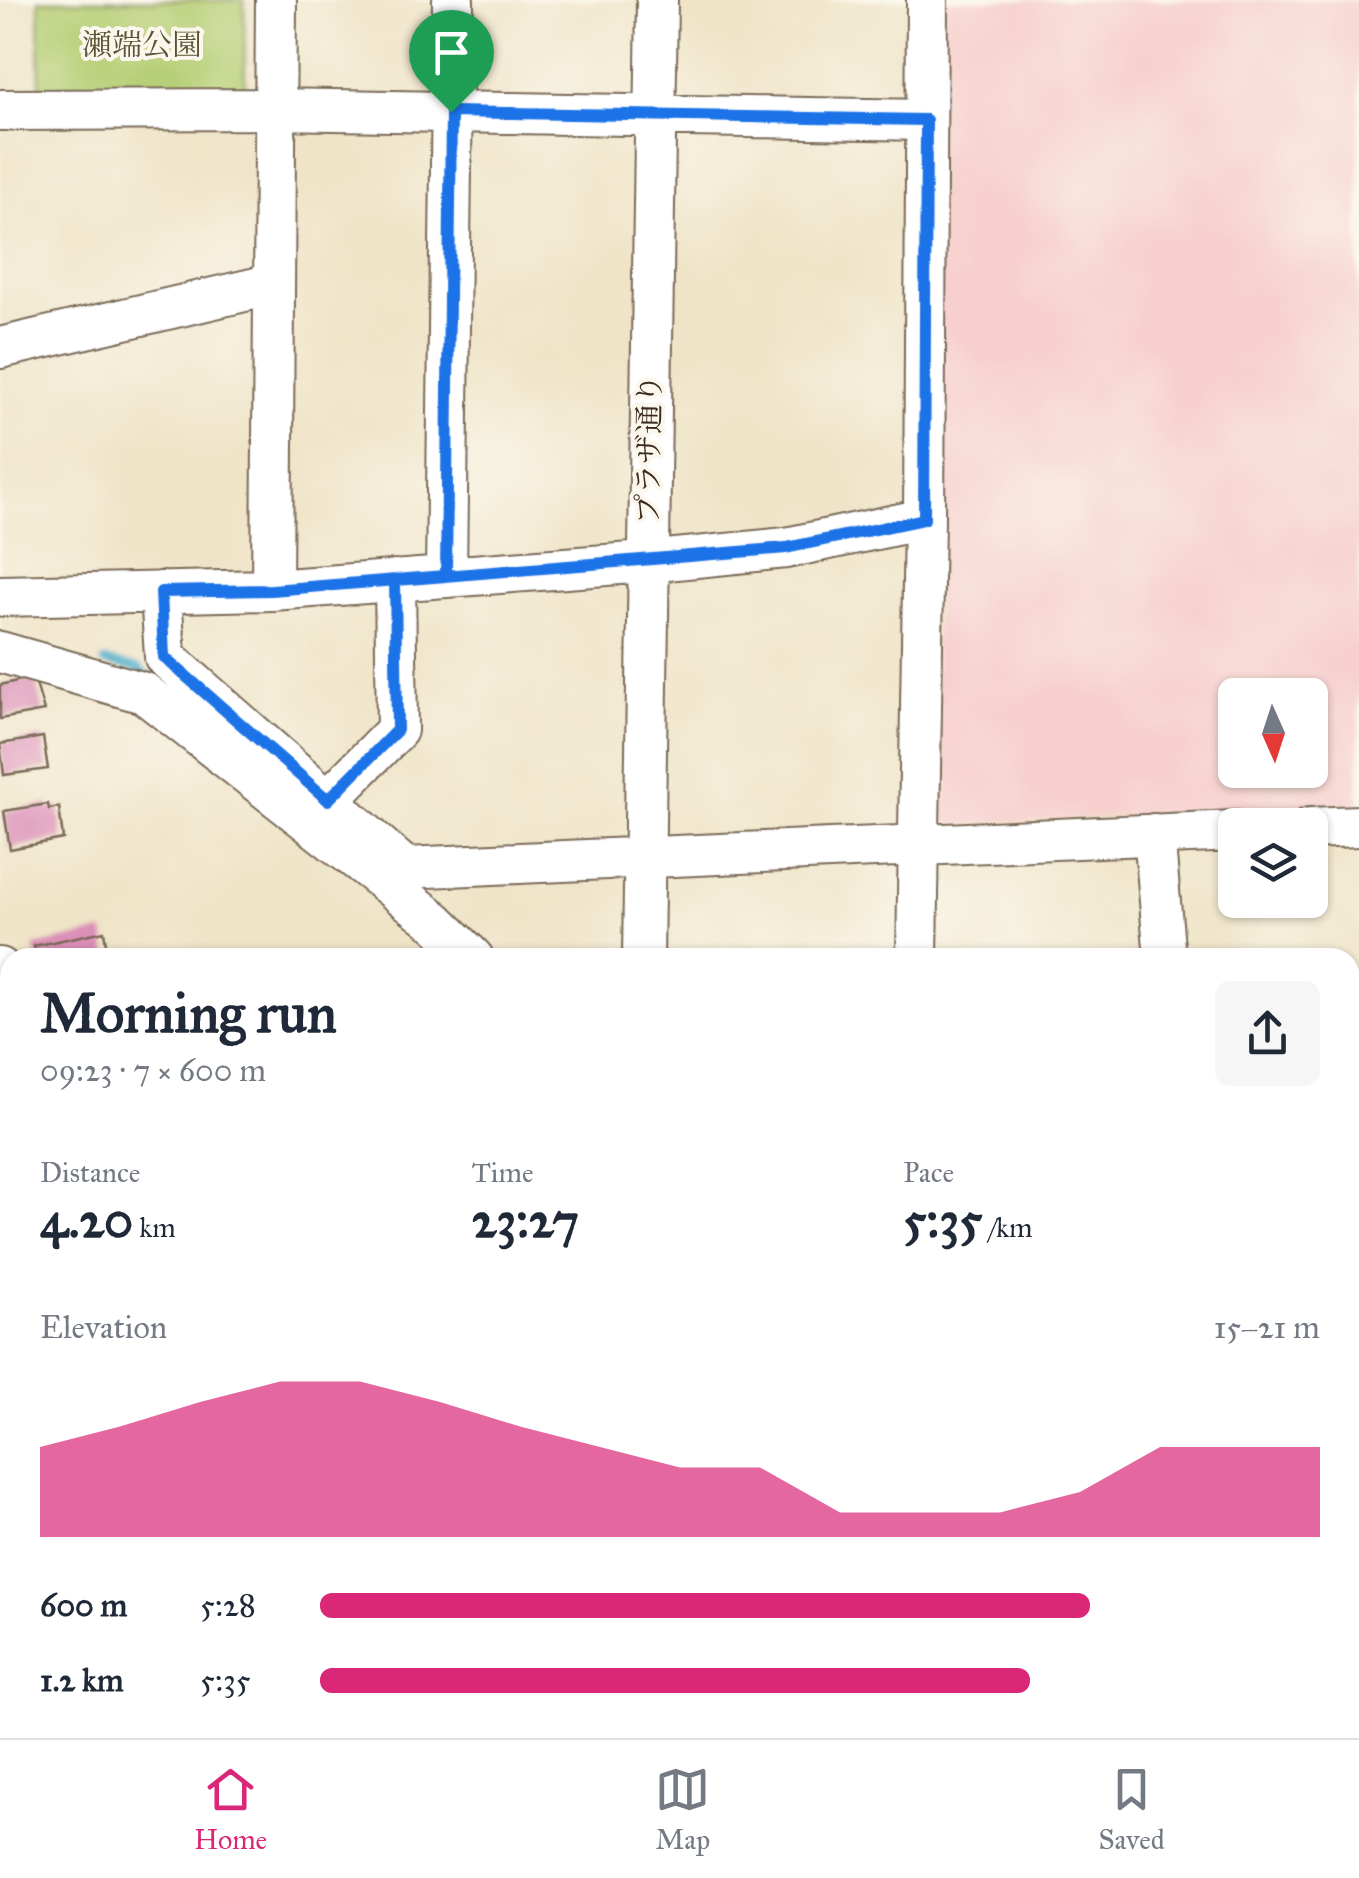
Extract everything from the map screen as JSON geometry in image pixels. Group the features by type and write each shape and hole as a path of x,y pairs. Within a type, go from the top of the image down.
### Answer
{"street":[{"path":"272,590 276,0"},
{"path":"446,576 453,0"},
{"name":"プラザ通り","path":"643,948 657,0"},
{"path":"917,948 927,0"},
{"path":"0,110 926,120"},
{"path":"0,348 274,284"},
{"path":"0,596 272,590 646,562 786,548 924,519"},
{"path":"328,800 397,730 395,580"},
{"path":"161,592 164,657 405,868 1218,832"},
{"path":"0,652 144,693 435,921 463,948"},
{"path":"1328,827 1359,826"},
{"path":"1154,834 1164,948"}],"shaded area":[{"path":"937,0 1359,0 1359,806 1218,808 1218,813 951,825 935,811"}],"green space":[{"name":"瀬端公園","path":"39,0 244,0 245,92 40,91"}],"building":[{"path":"34,677 44,711 0,719 0,685"},
{"path":"43,737 48,769 4,775 0,744"},
{"path":"48,804 49,809 59,807 63,839 10,849 4,811"},
{"path":"104,931 107,948 34,948"}],"waterway":[{"path":"105,662 138,669 147,676"}],"route":[{"path":"451,112 446,576 272,590 161,592 164,657 328,800 397,730 395,580 646,562 786,548 924,519 926,120 451,112"}]}
